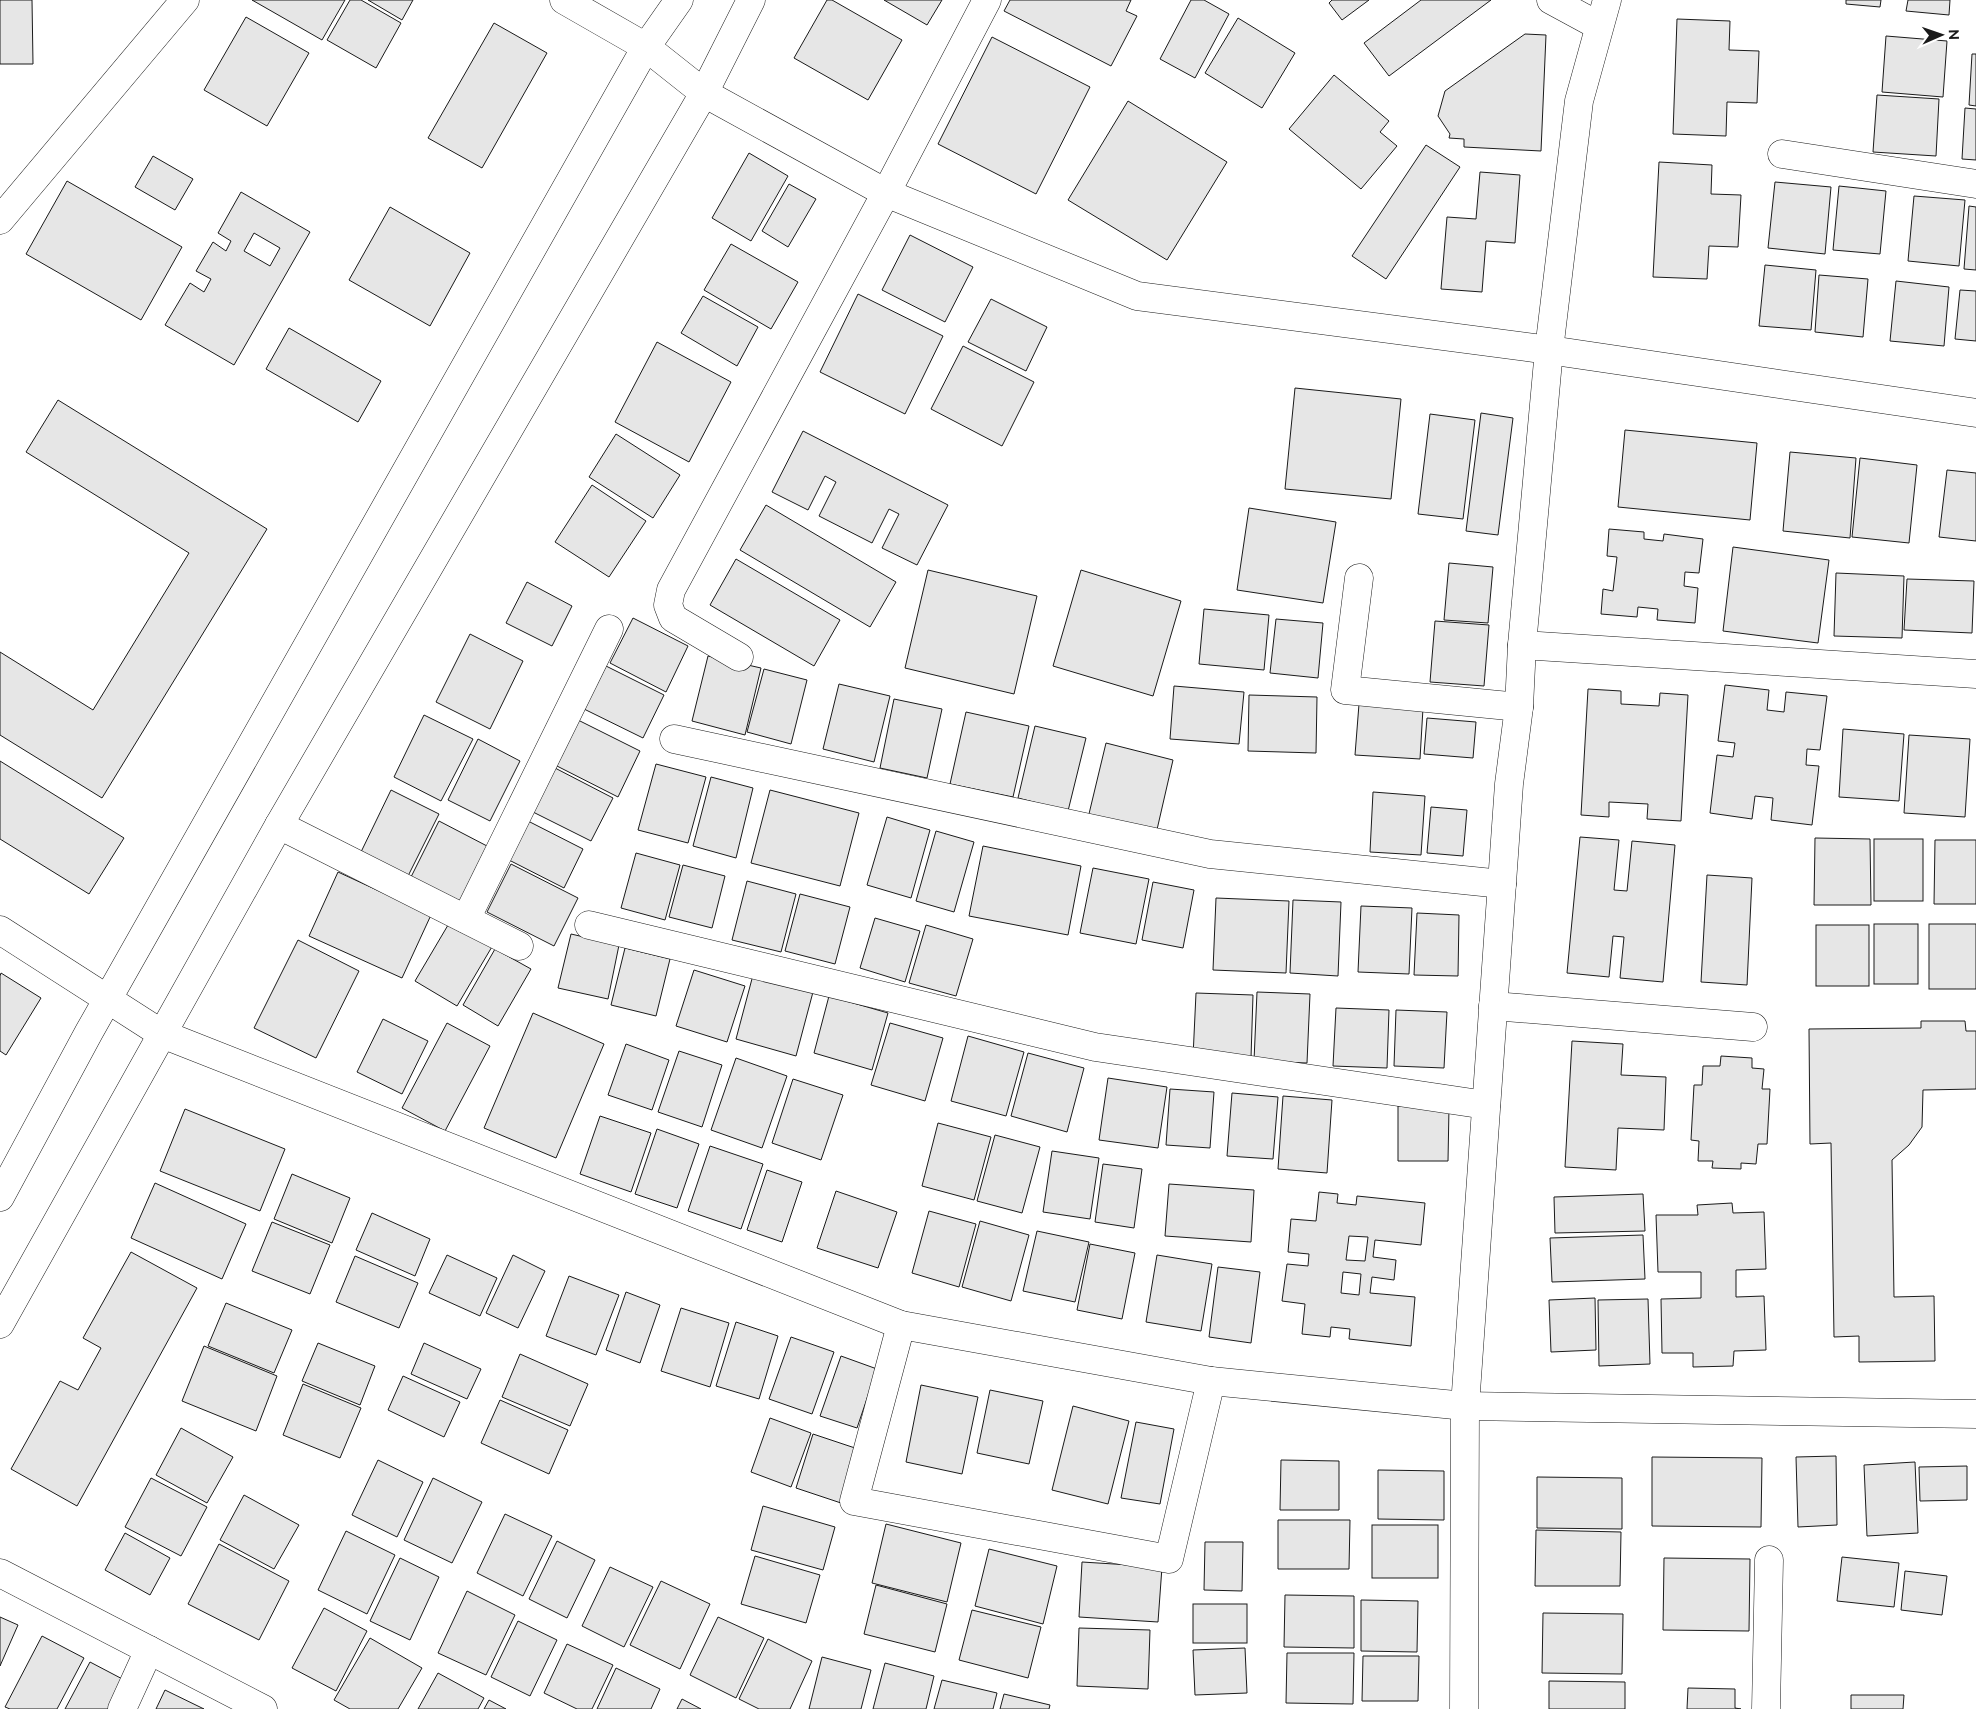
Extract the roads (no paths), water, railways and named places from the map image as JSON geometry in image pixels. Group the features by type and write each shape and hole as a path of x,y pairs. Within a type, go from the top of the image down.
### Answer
{"street":[{"path":"0,220 185,0"},
{"path":"564,0 646,47 704,93 886,193 1137,296 1549,350 1976,413"},
{"path":"0,1197 108,1000 646,47 679,0"},
{"path":"0,1324 279,825 704,93 751,0"},
{"path":"739,657 673,618 668,605 671,590 886,193 987,0"},
{"path":"1552,0 1599,26"},
{"path":"1464,1709 1465,1406 1509,784 1519,707 1522,645 1549,350 1580,101 1607,0"},
{"path":"1782,154 1976,184"},
{"path":"1359,578 1344,690 1519,707"},
{"path":"466,919 609,629"},
{"path":"1522,645 1976,674"},
{"path":"674,739 1210,854 1502,884"},
{"path":"279,825 519,946"},
{"path":"590,925 1095,1047 1486,1105"},
{"path":"0,930 162,1034 901,1325 1211,1381 1465,1406 1976,1414"},
{"path":"1493,1006 1753,1027"},
{"path":"901,1325 854,1501 1169,1559 1211,1381"},
{"path":"1766,1709 1769,1560"},
{"path":"0,1573 262,1709"},
{"path":"122,1709 149,1650"}]}
